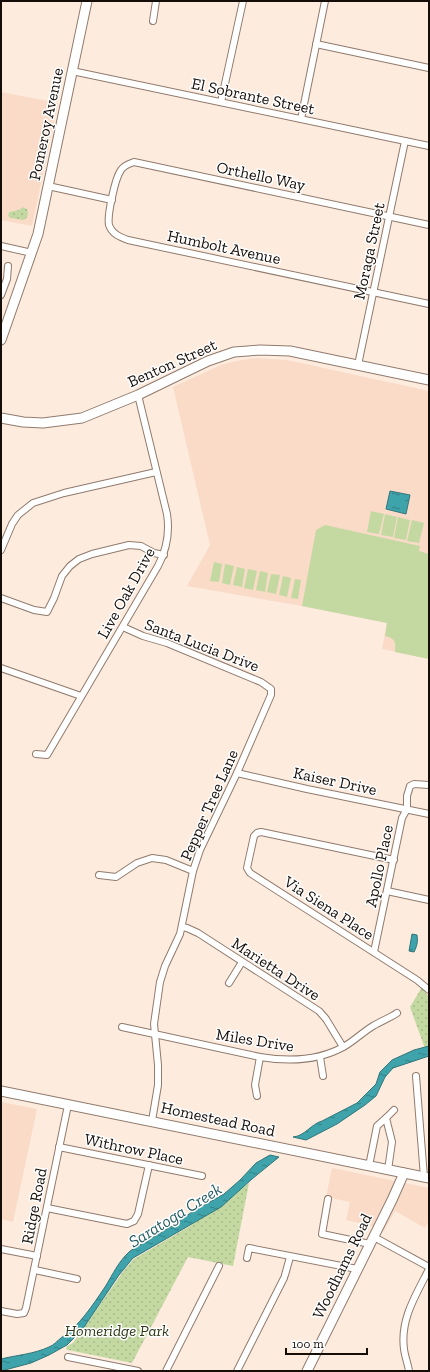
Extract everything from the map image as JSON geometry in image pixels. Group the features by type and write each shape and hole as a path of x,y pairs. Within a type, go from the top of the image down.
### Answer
{"main road":[{"name":"Pomeroy Avenue","path":"1,340 4,320 32,253 38,234 87,1"},
{"name":"Benton Street","path":"1,418 37,423 69,421 82,418 138,395 208,361 234,352 260,350 290,351 429,380"},
{"name":"Homestead Road","path":"1,1091 427,1178"},
{"name":"Woodhams Road","path":"307,1371 404,1173"}],"street":[{"path":"153,21 156,1"},
{"path":"221,102 243,1"},
{"path":"301,119 325,1"},
{"path":"316,44 429,68"},
{"name":"El Sobrante Street","path":"72,71 429,146"},
{"name":"Moraga Street","path":"358,365 405,141"},
{"name":"Orthello Way","path":"112,200 121,170 124,166 134,162 429,225"},
{"path":"48,186 112,200"},
{"name":"Humbolt Avenue","path":"112,200 109,224 115,234 121,237 429,304"},
{"path":"1,246 32,253"},
{"path":"1,296 8,266"},
{"name":"Live Oak Drive","path":"36,754 47,755 164,556 169,534 169,523 138,395"},
{"path":"1,550 12,524 18,515 33,503 64,493 156,472"},
{"path":"1,598 34,610 47,612 62,576 70,566 79,559 92,554 129,545 141,546 154,553 164,556"},
{"name":"Santa Lucia Drive","path":"123,627 143,636 167,643 261,682 271,689"},
{"path":"1,668 81,696"},
{"name":"Pepper Tree Lane","path":"152,1121 158,1085 155,1012 160,982 167,959 180,935 193,871 200,850 272,695 271,689"},
{"name":"Kaiser Drive","path":"237,773 429,814"},
{"name":"Apollo Place","path":"374,952 402,818 407,810 408,789 414,784 429,785"},
{"name":"Via Siena Place","path":"394,860 261,832 254,836 247,868 250,874 374,952 417,980 429,990"},
{"path":"99,875 116,876 137,863 152,858 166,860 193,871"},
{"path":"387,891 429,900"},
{"name":"Marietta Drive","path":"182,927 198,933 319,1011 326,1019 343,1047"},
{"path":"229,983 242,962"},
{"name":"Miles Drive","path":"122,1027 260,1057 278,1060 292,1060 320,1057 343,1047 371,1027 398,1013"},
{"path":"257,1096 255,1085 260,1057"},
{"path":"320,1057 323,1076"},
{"path":"416,1076 427,1178"},
{"name":"Ridge Road","path":"1,1311 17,1314 24,1313 26,1308 68,1105"},
{"path":"369,1166 377,1126 394,1110"},
{"path":"386,1118 392,1142 388,1170"},
{"name":"Withrow Place","path":"60,1146 202,1176"},
{"path":"47,1208 127,1224 134,1221 138,1214 149,1165"},
{"path":"328,1199 322,1234 372,1240 429,1268 410,1306 406,1318 404,1348 409,1371"},
{"path":"247,1258 249,1248 357,1269"},
{"path":"1,1249 37,1256"},
{"path":"237,1371 284,1276 290,1257"},
{"path":"166,1371 219,1266"},
{"path":"35,1270 77,1279"},
{"path":"68,1357 98,1367 138,1371"}],"shaded area":[{"path":"1,92 58,103 32,226 1,220"},
{"path":"255,358 287,360 429,391 429,659 382,649 387,623 302,606 187,586 210,545 173,387 221,365"},
{"path":"1,1102 37,1109 13,1222 1,1219"},
{"path":"332,1168 429,1188 429,1221 425,1228 395,1211 384,1231 372,1226 346,1220 350,1202 326,1197"}],"green space":[{"path":"23,207 27,209 28,213 28,216 25,219 11,218 8,216 9,212 19,210"},
{"path":"371,511 384,514 379,534 367,532"},
{"path":"385,514 397,517 393,537 381,535"},
{"path":"398,517 410,520 406,540 394,538"},
{"path":"412,520 424,523 419,543 407,541"},
{"path":"325,525 420,546 419,551 429,554 429,659 395,652 393,639 385,636 387,623 302,606 316,530"},
{"path":"214,562 222,564 219,582 210,581"},
{"path":"225,564 234,566 230,585 222,583"},
{"path":"237,567 245,569 242,587 233,585"},
{"path":"248,569 257,571 253,590 244,588"},
{"path":"260,571 268,573 265,592 256,590"},
{"path":"271,574 280,575 276,594 267,592"},
{"path":"283,576 291,578 287,597 279,595"},
{"path":"295,579 301,580 298,599 291,598"},
{"path":"422,987 427,995 429,995 429,1057 410,1007"},
{"name":"Homeridge Park","path":"249,1183 233,1266 188,1257 132,1363 66,1349 67,1346 73,1343 125,1269 134,1259 190,1226"}],"water":[{"path":"390,491 410,495 406,514 386,509"},
{"path":"412,934 417,935 417,944 414,952 409,951"},
{"path":"429,1046 429,1056 393,1068 385,1077 376,1096 337,1124 306,1140 293,1137 357,1103 376,1084 380,1072 392,1060 414,1050"},
{"path":"270,1155 279,1157 221,1207 133,1258 119,1275 82,1330 67,1345 31,1363 1,1371 1,1359 31,1353 49,1347 68,1333 90,1308 119,1264 130,1251 172,1226 192,1212 224,1194 256,1163"}],"water label":[{"name":"Saratoga Creek","path":"175,1215"}]}
